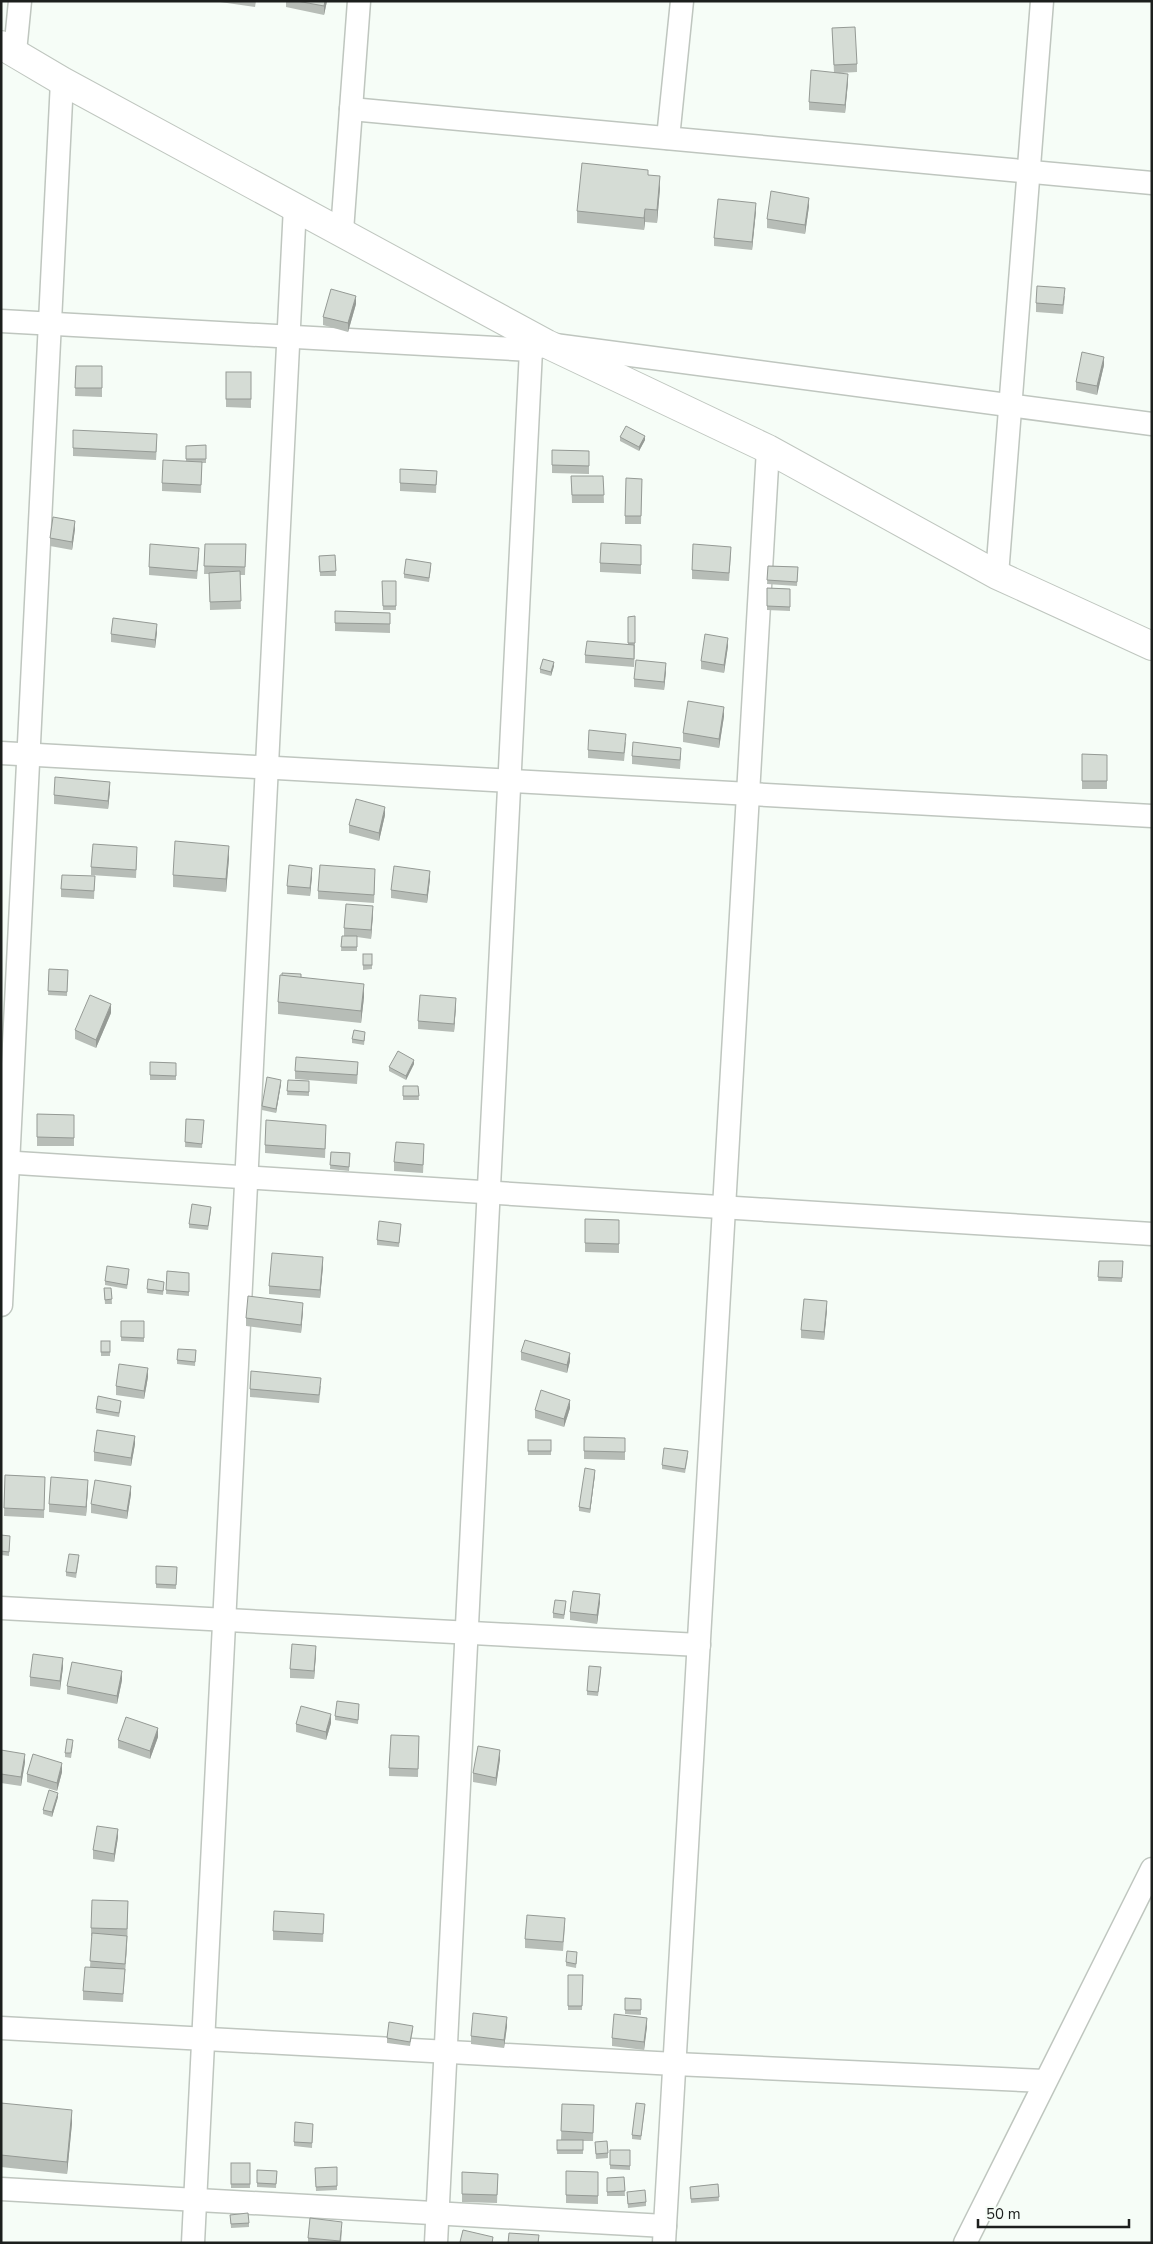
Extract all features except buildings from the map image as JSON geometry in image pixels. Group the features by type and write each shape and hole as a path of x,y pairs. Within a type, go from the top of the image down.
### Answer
{"street":[{"path":"20,1 8,49 62,81 342,231 539,347 768,449 997,575 1152,646"},
{"path":"342,231 359,1"},
{"path":"668,138 682,1"},
{"path":"997,575 1042,1"},
{"path":"1,1305 5,1162 29,754 62,81"},
{"path":"351,108 1152,183"},
{"path":"193,2243 295,206"},
{"path":"1,321 288,337 539,347 1152,424"},
{"path":"436,2243 510,781 539,347"},
{"path":"1,2189 438,2213 665,2234 768,449"},
{"path":"1,753 1152,816"},
{"path":"5,1162 1152,1234"},
{"path":"1,1608 699,1645"},
{"path":"965,2243 1044,2081 1152,1869"},
{"path":"1,2028 675,2064 1044,2081"}]}
